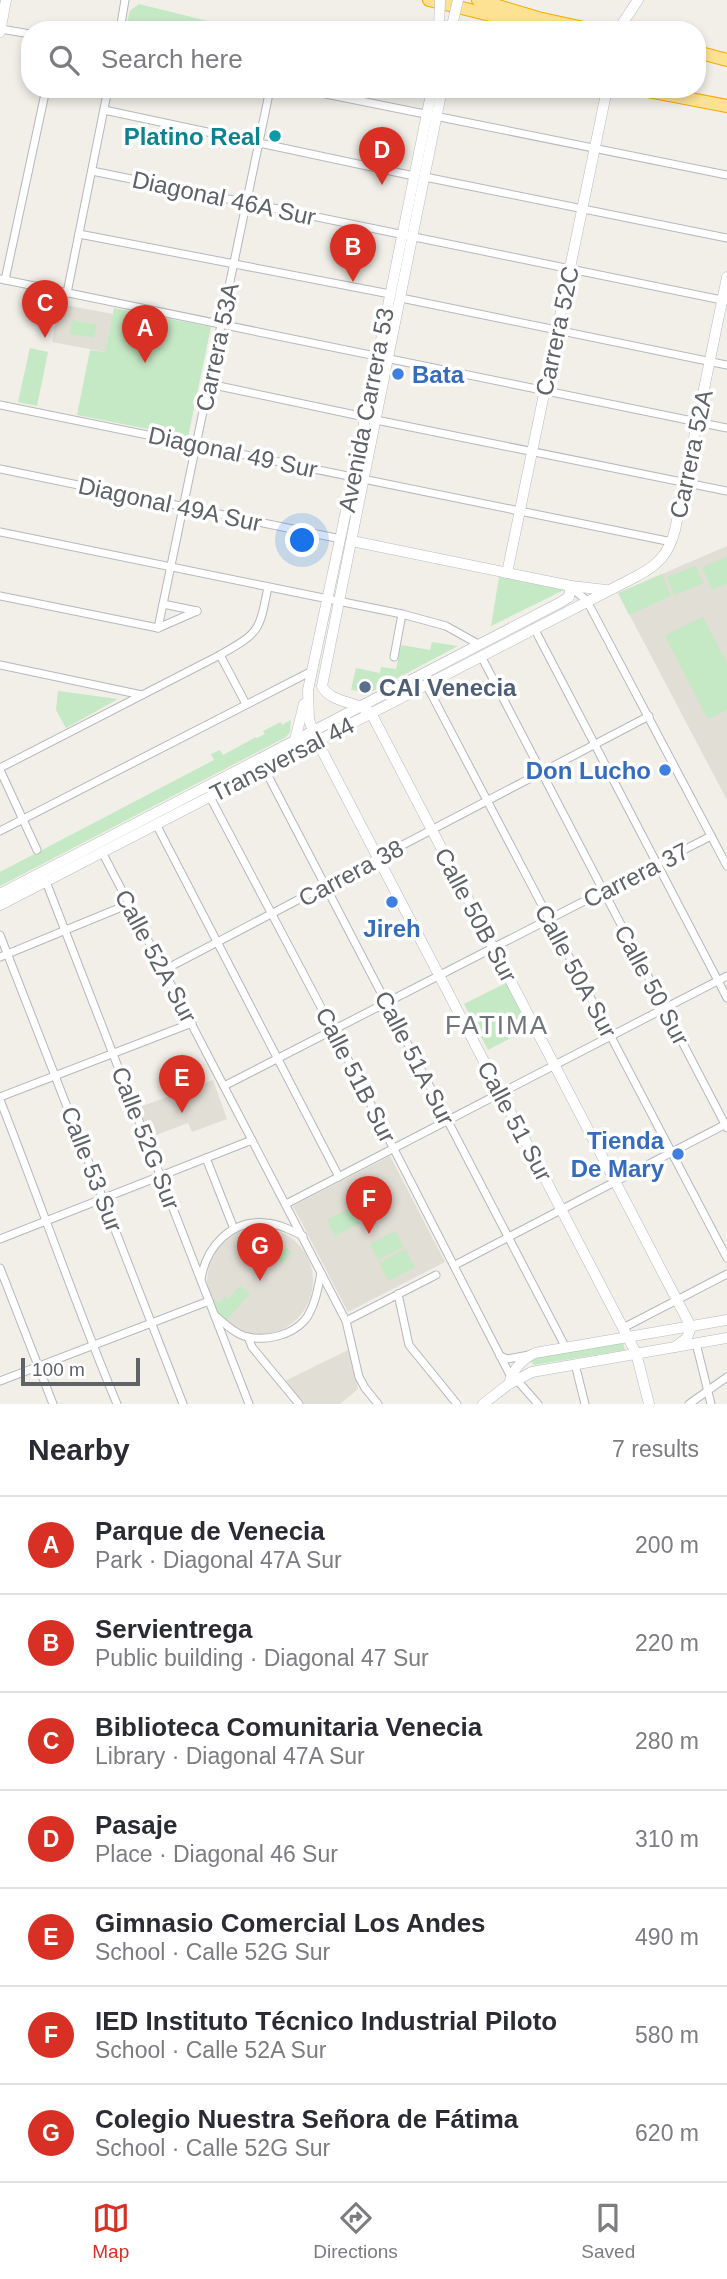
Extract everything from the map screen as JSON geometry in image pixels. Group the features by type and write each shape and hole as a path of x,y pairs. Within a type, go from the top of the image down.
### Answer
{"highway":[{"path":"429,0 515,21"},
{"path":"478,0 552,21"},
{"path":"706,55 727,62"},
{"path":"706,60 727,62"},
{"path":"685,98 727,106"}],"main road":[{"path":"0,30 6,0"},
{"path":"439,21 440,0"},
{"path":"453,21 458,0"},
{"path":"624,21 638,0"},
{"name":"Avenida Carrera 53","path":"432,98 432,116"},
{"name":"Avenida Carrera 53","path":"366,710 328,694 322,686 413,237 420,177 432,116 439,98"},
{"name":"Carrera 52C","path":"507,573 605,98"},
{"name":"Avenida Carrera 53","path":"314,736 308,714 308,690 354,478 402,234 420,177"},
{"name":"Carrera 52A","path":"639,575 659,562 672,542 725,301 727,277"},
{"path":"352,541 571,586 609,590"},
{"name":"Transversal 44","path":"366,710 426,684 639,575"},
{"name":"Transversal 44","path":"0,894 102,852 264,768 314,736 566,600 571,586"},
{"path":"295,740 308,690"},
{"name":"Calle 50B Sur","path":"366,710 432,830 691,1327"},
{"name":"Transversal 44","path":"0,905 44,877 295,740 314,736"},
{"name":"Calle 51 Sur","path":"314,736 636,1353 649,1404"},
{"path":"512,1380 521,1363 535,1353 625,1333 727,1321"},
{"path":"675,1347 687,1338 691,1327"},
{"path":"483,1404 512,1380 538,1371 727,1338"}],"street":[{"path":"121,21 124,0"},
{"path":"0,30 21,33"},
{"path":"44,98 3,280 727,428"},
{"path":"67,293 106,98"},
{"name":"Carrera 53A","path":"158,628 268,98"},
{"path":"345,98 727,175"},
{"path":"104,110 727,238"},
{"name":"Diagonal 46A Sur","path":"92,171 725,301"},
{"path":"79,233 390,294"},
{"path":"401,298 727,365"},
{"path":"209,384 365,417"},
{"name":"Diagonal 49 Sur","path":"0,405 672,542"},
{"path":"376,420 727,491"},
{"name":"Diagonal 49A Sur","path":"0,469 341,538"},
{"path":"0,532 402,614 446,626 480,645"},
{"path":"571,586 587,601 727,866"},
{"path":"37,850 0,769 251,637 262,616 268,587"},
{"path":"0,596 158,628 197,611 163,604"},
{"path":"394,657 402,614"},
{"path":"534,628 727,998"},
{"path":"220,655 246,704"},
{"name":"Calle 50 Sur","path":"481,656 726,1126"},
{"path":"0,665 142,695"},
{"path":"0,831 312,671"},
{"name":"Calle 50A Sur","path":"426,684 727,1258"},
{"name":"Carrera 38","path":"164,970 649,716"},
{"name":"Calle 51A Sur","path":"264,768 566,1348"},
{"name":"Calle 51B Sur","path":"209,797 333,1030 512,1380 538,1404"},
{"path":"156,824 340,1177"},
{"name":"Carrera 37","path":"225,1086 712,836"},
{"name":"Calle 52A Sur","path":"102,852 346,1321 359,1377 378,1404"},
{"name":"Calle 52G Sur","path":"44,877 249,1404"},
{"path":"4,956 129,904"},
{"name":"Calle 53 Sur","path":"0,935 4,956 55,1076 183,1404"},
{"path":"286,1204 727,976"},
{"path":"117,1404 92,1345 0,1098 191,1023"},
{"path":"455,1265 726,1126"},
{"path":"0,1239 253,1140"},
{"path":"206,1158 234,1229"},
{"path":"201,1280 203,1266 211,1251 221,1238 234,1229 252,1223 266,1223 303,1236"},
{"path":"0,1268 53,1404"},
{"path":"214,1314 231,1329 248,1337 275,1337 294,1329 305,1319 314,1303 321,1273"},
{"path":"625,1333 677,1300 727,1274"},
{"path":"346,1321 436,1275"},
{"path":"398,1294 409,1345 457,1404"},
{"path":"0,1381 209,1301"},
{"path":"248,1337 252,1347 299,1404"},
{"path":"696,1343 712,1404"},
{"path":"500,1355 507,1359 535,1353"},
{"path":"575,1364 585,1404"},
{"path":"689,1404 727,1377"}],"shaded area":[{"path":"59,304 113,314 105,352 52,342"},
{"path":"727,546 727,800 618,593"},
{"path":"213,1080 227,1119 192,1132 188,1123 148,1138 137,1108"},
{"path":"390,1156 445,1262 348,1312 293,1206"},
{"path":"260,1228 280,1232 298,1243 309,1261 313,1281 309,1301 298,1319 280,1330 260,1334 240,1330 222,1319 211,1301 207,1281 211,1261 222,1243 240,1232"},
{"path":"348,1350 358,1389 340,1404 303,1404 285,1381"}],"green space":[{"path":"139,4 208,21 127,21 130,11"},
{"path":"114,308 211,327 188,437 77,415 90,350 105,352"},
{"path":"72,320 97,325 94,338 70,334"},
{"path":"30,348 48,352 37,406 18,402"},
{"path":"727,557 727,584 712,590 702,567"},
{"path":"696,566 703,584 674,595 667,577"},
{"path":"662,574 671,596 629,615 618,593"},
{"path":"499,577 564,590 491,626"},
{"path":"703,617 727,663 727,710 708,719 665,636"},
{"path":"432,642 458,646 373,691 351,690 356,668 380,673 381,667 396,669 401,645 430,650"},
{"path":"58,691 118,699 66,728 56,710"},
{"path":"291,720 290,732 286,737 0,886 0,872 214,760 211,754 220,750 223,755 265,734 263,731"},
{"path":"506,983 529,1028 488,1050 464,1004"},
{"path":"352,1207 360,1223 335,1236 327,1220"},
{"path":"395,1231 403,1247 378,1260 370,1244"},
{"path":"270,1235 292,1253 282,1264 261,1246"},
{"path":"405,1249 415,1267 389,1281 379,1263"},
{"path":"240,1286 250,1294 225,1322 216,1313 212,1301 214,1299 219,1303 225,1297 228,1299"},
{"path":"623,1343 625,1350 534,1365 531,1362 538,1356"}],"place":[{"name":"Platino Real","path":"275,136"},
{"name":"Pasaje","path":"382,185"},
{"name":"Servientrega","path":"353,282"},
{"name":"Biblioteca Comunitaria Venecia","path":"45,338"},
{"name":"Parque de Venecia","path":"145,363"},
{"name":"Bata","path":"398,374"},
{"name":"CAI Venecia","path":"365,687"},
{"name":"Don Lucho","path":"665,770"},
{"name":"Jireh","path":"392,902"},
{"name":"Gimnasio Comercial Los Andes","path":"182,1113"},
{"name":"Tienda De Mary","path":"678,1154"},
{"name":"IED Instituto Técnico Industrial Piloto","path":"369,1234"},
{"name":"Colegio Nuestra Señora de Fátima","path":"260,1281"}],"district":[{"name":"FATIMA","path":"497,1025"}]}
